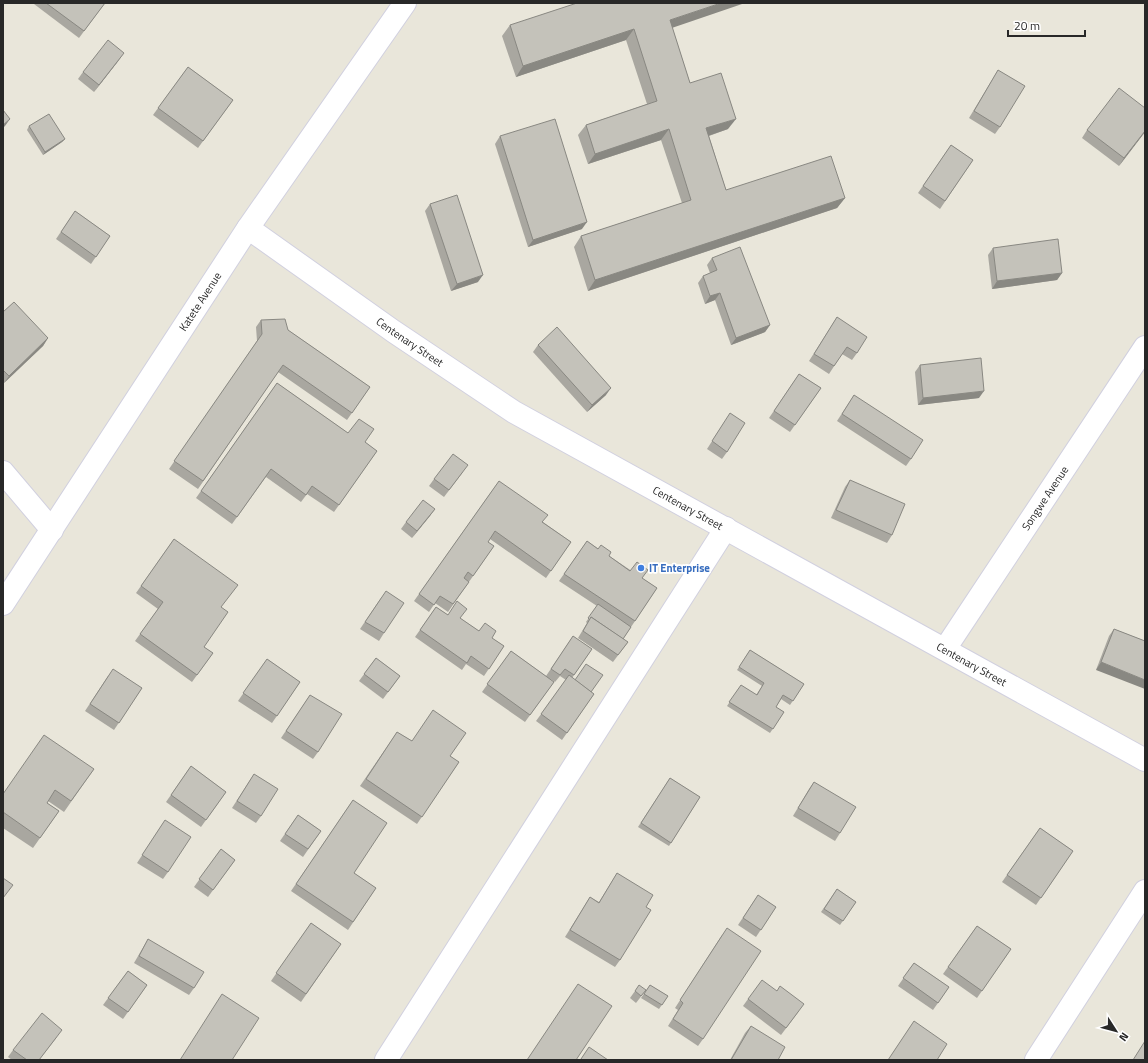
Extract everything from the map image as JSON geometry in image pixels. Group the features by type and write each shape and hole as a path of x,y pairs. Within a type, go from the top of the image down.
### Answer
{"street":[{"name":"Katete Avenue","path":"3,604 248,228 405,3"},
{"name":"Centenary Street","path":"248,228 393,331 514,412 1145,760"},
{"name":"Songwe Avenue","path":"945,649 1145,347"},
{"path":"3,472 52,530"},
{"path":"386,1060 726,528"},
{"path":"1036,1060 1145,891"}],"building":[{"path":"46,3 105,3 84,31"},
{"path":"577,3 721,3 670,20 690,83 721,73 736,119 706,128 726,190 831,156 845,198 595,280 581,236 691,200 669,129 595,154 586,125 657,101 634,29 523,66 510,25"},
{"path":"108,40 124,53 99,85 83,72"},
{"path":"188,67 233,100 203,141 158,108"},
{"path":"998,70 1025,86 1000,127 974,111"},
{"path":"1119,88 1145,108 1145,131 1124,158 1087,130"},
{"path":"3,110 10,119 3,125"},
{"path":"49,114 65,139 45,152 29,126"},
{"path":"555,119 587,222 533,240 500,136"},
{"path":"951,145 973,160 945,201 923,186"},
{"path":"457,195 483,275 457,284 430,204"},
{"path":"75,211 110,236 96,257 61,232"},
{"path":"1058,239 1062,273 997,281 993,248"},
{"path":"740,247 770,325 736,338 720,293 710,296 703,276 717,270 712,258"},
{"path":"14,302 48,338 9,376 3,370 3,312"},
{"path":"837,317 867,337 857,353 847,347 834,366 814,354"},
{"path":"285,319 288,330 370,387 352,413 283,365 203,481 174,461 262,334 261,320"},
{"path":"557,327 611,388 592,405 538,345"},
{"path":"981,358 984,391 923,398 920,365"},
{"path":"799,374 821,388 795,425 774,411"},
{"path":"277,383 348,433 359,419 374,429 365,442 377,451 339,505 312,486 306,495 271,469 237,517 201,491"},
{"path":"854,395 923,440 911,459 842,414"},
{"path":"730,413 745,423 727,452 712,441"},
{"path":"453,454 468,465 449,490 434,479"},
{"path":"850,480 905,504 892,535 836,510"},
{"path":"499,481 548,515 542,522 571,542 551,571 495,531 488,542 494,546 473,576 468,572 464,578 469,582 453,604 440,596 434,605 419,594"},
{"path":"423,500 435,509 417,531 406,522"},
{"path":"174,539 238,585 221,607 228,612 204,647 213,653 197,675 140,634 163,602 141,586"},
{"path":"587,541 598,549 601,545 611,552 609,556 630,571 637,562 648,570 642,578 657,588 635,621 564,574"},
{"path":"386,591 404,603 384,633 365,622"},
{"path":"457,601 467,609 460,618 479,631 485,623 496,631 492,638 504,646 489,669 471,656 467,663 420,630 436,607 448,615"},
{"path":"598,604 631,627 623,639 591,617 590,620 588,618"},
{"path":"591,617 628,642 618,655 583,631"},
{"path":"1114,629 1145,641 1145,680 1101,662"},
{"path":"573,636 592,649 574,675 565,669 560,675 551,669"},
{"path":"750,650 804,684 793,701 783,695 776,707 784,712 773,729 729,702 741,685 757,695 764,683 739,667"},
{"path":"511,651 554,682 530,715 487,684"},
{"path":"376,658 400,676 388,692 364,674"},
{"path":"267,659 300,682 277,716 243,693"},
{"path":"586,664 603,675 591,692 575,680"},
{"path":"113,669 142,688 119,723 90,704"},
{"path":"569,675 594,694 567,733 541,714"},
{"path":"310,695 342,714 318,752 286,731"},
{"path":"433,710 466,733 450,756 459,762 422,817 366,779 397,732 412,741"},
{"path":"44,735 94,769 71,801 55,790 47,803 59,811 40,838 3,812 3,794"},
{"path":"191,766 226,792 206,820 171,795"},
{"path":"254,774 278,789 261,816 237,801"},
{"path":"670,778 700,797 671,843 641,823"},
{"path":"814,782 856,807 840,833 798,808"},
{"path":"353,800 387,823 354,873 376,888 353,922 296,884"},
{"path":"298,815 321,831 308,849 285,834"},
{"path":"165,820 191,837 168,872 142,855"},
{"path":"1040,828 1073,851 1041,898 1007,875"},
{"path":"221,849 235,860 213,890 199,879"},
{"path":"617,873 653,895 646,907 651,910 620,960 570,930 590,897 599,903"},
{"path":"3,878 13,885 3,898"},
{"path":"837,889 856,902 843,921 824,909"},
{"path":"758,895 776,907 761,930 743,918"},
{"path":"311,923 341,944 306,994 276,973"},
{"path":"977,926 1011,949 982,991 948,967"},
{"path":"727,928 761,951 703,1039 673,1019 683,1003 680,1000"},
{"path":"148,939 204,972 194,988 139,956"},
{"path":"914,963 949,987 938,1003 903,978"},
{"path":"128,971 147,985 128,1012 108,998"},
{"path":"762,980 777,991 780,986 804,1004 786,1028 748,999"},
{"path":"578,984 612,1006 576,1060 527,1060"},
{"path":"639,985 646,990 641,996 635,991"},
{"path":"650,985 668,996 662,1005 644,994"},
{"path":"222,994 259,1018 232,1060 180,1060"},
{"path":"42,1013 62,1030 39,1060 27,1060 13,1050"},
{"path":"914,1021 947,1044 937,1060 888,1060"},
{"path":"751,1026 785,1047 778,1060 731,1060"},
{"path":"1145,1041 1145,1060 1133,1060"},
{"path":"589,1047 608,1060 581,1059"}],"place":[{"name":"IT Enterprise","path":"641,568"}]}
